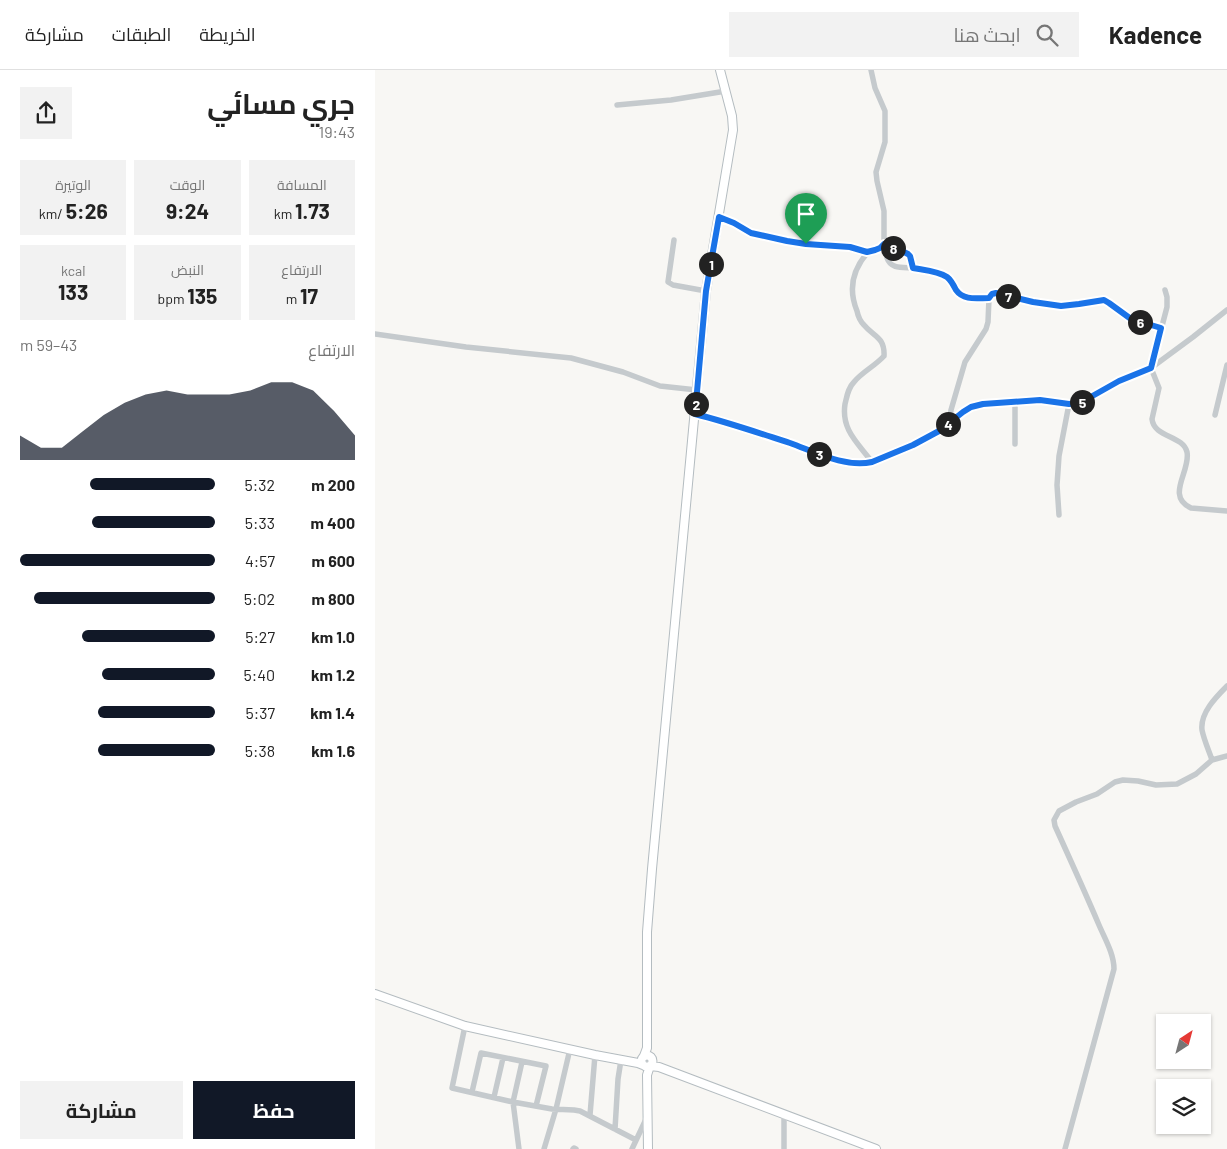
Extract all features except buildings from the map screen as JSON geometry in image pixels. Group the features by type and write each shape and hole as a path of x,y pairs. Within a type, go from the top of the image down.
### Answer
{"main road":[{"path":"648,1149 647,932 706,291 733,130 732,116 720,70"},
{"path":"375,994 465,1026 595,1055 634,1062 647,1061 654,1066 876,1149"}],"street":[{"path":"719,217 751,233 765,237 806,244 850,247 867,252 880,248 884,244 885,211 876,172 885,142 885,111 875,88 871,70"},
{"path":"617,105 671,100 726,91"},
{"path":"674,240 668,282 673,285 706,291"},
{"path":"884,244 910,256 913,268"},
{"path":"891,248 887,258 890,264 946,276 963,297 989,298 992,294 1002,294 1033,302 1061,306 1104,300 1131,319 1161,328"},
{"path":"867,252 855,272 852,283 853,300 861,322 883,343 884,356 853,383 847,394 844,416 846,426 853,438 872,462"},
{"path":"1165,290 1167,303 1151,368 1159,388 1151,418 1152,423 1156,429 1181,443 1186,448 1187,464 1179,490 1180,500 1191,508 1227,511"},
{"path":"950,423 951,410 965,362 986,330 989,298"},
{"path":"695,414 845,462 865,464 913,445 939,431 971,407 983,404 1040,400 1069,404 1080,403 1119,381 1151,368 1227,310"},
{"path":"375,334 466,347 571,358 623,372 660,386 697,390"},
{"path":"1215,415 1227,365"},
{"path":"1015,402 1015,444"},
{"path":"1059,515 1057,485 1059,456 1069,404"},
{"path":"1212,760 1202,730 1202,721 1214,700 1227,686"},
{"path":"1065,1149 1114,965 1093,909 1054,820 1059,811 1097,794 1115,782 1123,780 1156,786 1177,784 1196,774 1212,760 1227,756"},
{"path":"465,1026 452,1088 513,1102 574,1110 590,1116 636,1140"},
{"path":"544,1149 556,1109 570,1049"},
{"path":"472,1092 481,1053 545,1066 536,1106"},
{"path":"590,1116 595,1055"},
{"path":"494,1097 503,1058"},
{"path":"615,1129 621,1060"},
{"path":"519,1149 513,1102 522,1062"},
{"path":"784,1115 784,1149"},
{"path":"632,1149 647,1117"}],"route":[{"path":"719,217 751,233 806,244 858,248 867,252 880,248 884,244 908,254 913,268 946,276 963,297 989,298 992,294 996,293 1021,300 1061,306 1104,300 1131,319 1161,328 1151,368 1119,381 1080,403 1069,404 1040,400 983,404 971,407 939,431 913,445 865,464 845,462 827,457 789,443 695,414 706,291 719,217"}]}
